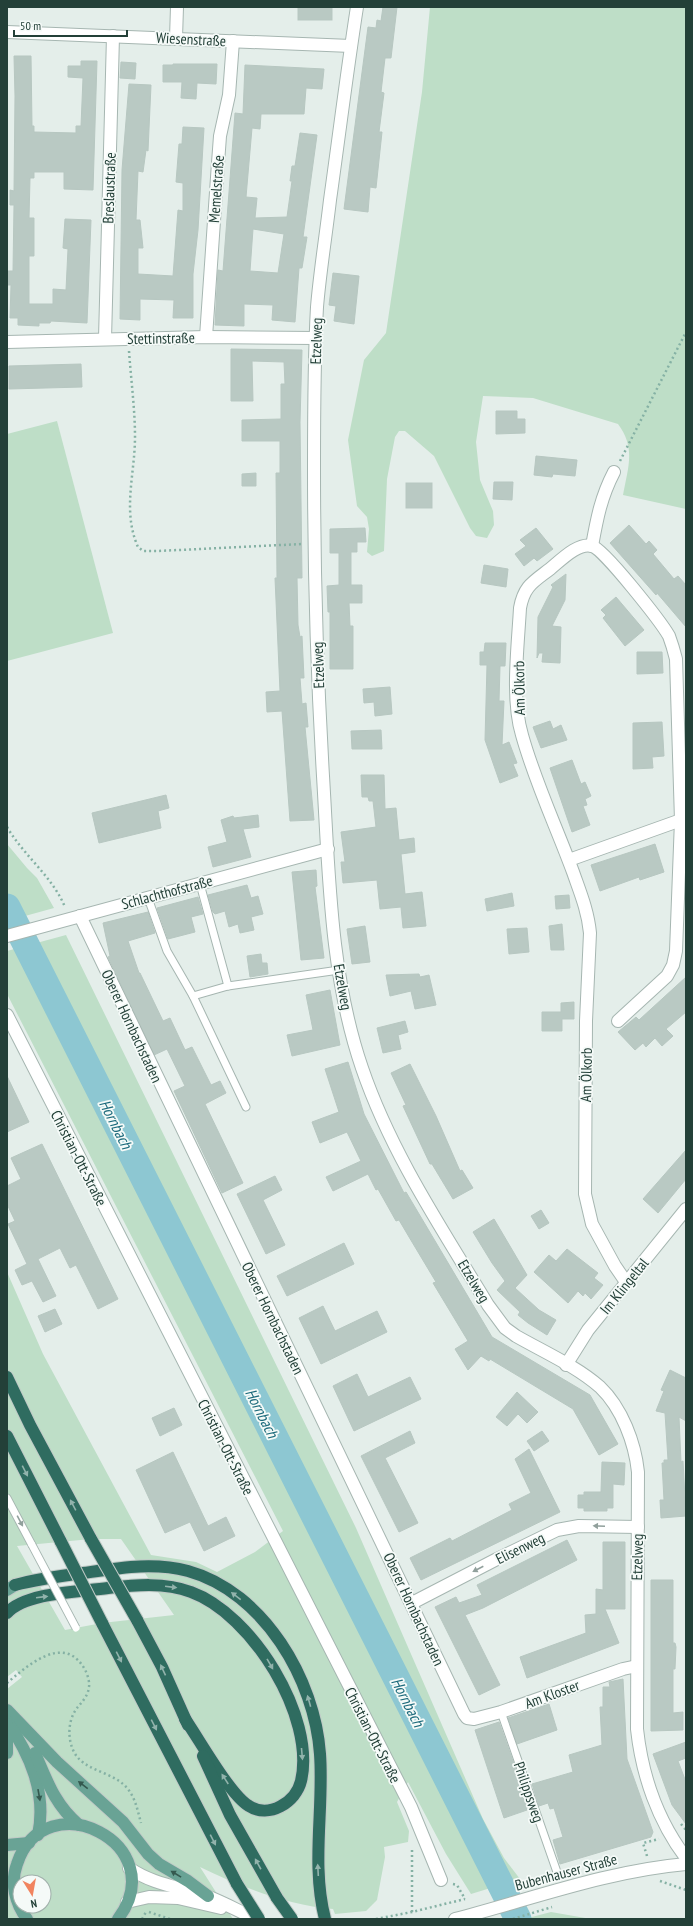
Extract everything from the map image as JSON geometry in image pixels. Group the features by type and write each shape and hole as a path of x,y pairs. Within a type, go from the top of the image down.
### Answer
{"highway":[{"path":"7,1377 30,1425 91,1540 162,1667 230,1814 277,1898 292,1919"},
{"path":"7,1436 102,1624 237,1884 258,1919"},
{"path":"11,1587 33,1580 132,1566 188,1571 217,1583 242,1601 261,1620 284,1646 299,1675 307,1694 317,1729 321,1774 317,1862 318,1884 324,1914"},
{"path":"7,1613 17,1605 34,1598 133,1585 179,1588 197,1594 212,1603 234,1618 254,1640 273,1668 288,1699 301,1748 302,1772 298,1789 289,1800 276,1808 261,1810 250,1807 242,1801 230,1786 185,1719"}],"main road":[{"path":"7,1710 57,1762 123,1822 148,1854 208,1896"},
{"path":"7,1722 7,1753"},
{"path":"7,1722 23,1746 34,1772 41,1809 41,1820 33,1839 10,1876 18,1904 27,1919"},
{"path":"24,1728 58,1803 79,1825"},
{"path":"7,1845 33,1839 56,1826 79,1825 95,1828 110,1838 122,1851 129,1868 131,1882 127,1902 118,1919"}],"street":[{"path":"176,38 177,7"},
{"name":"Etzelweg","path":"357,7 322,260 316,338 314,543 320,722 334,928 339,970 350,1029 362,1066 399,1156 497,1317 506,1328 516,1336 589,1378 601,1388 618,1412 629,1432 634,1446 638,1472 637,1729 639,1748 648,1780 665,1825 686,1858"},
{"name":"Wiesenstraße","path":"7,32 351,46"},
{"name":"Breslaustraße","path":"105,339 113,36"},
{"name":"Memelstraße","path":"206,337 220,136 229,95 233,41"},
{"name":"Stettinstraße","path":"7,342 206,337 316,338"},
{"path":"614,472 604,491 598,508 592,546 607,559 662,625 673,647 676,659 681,820 676,952 673,965 667,976 618,1021"},
{"name":"Am Ölkorb","path":"592,546 585,545 574,550 528,585 522,596 520,608 517,688 521,733 529,760 586,909 590,933 586,1021 585,1194 592,1224 615,1266 626,1282"},
{"path":"568,860 681,820"},
{"name":"Schlachthofstraße","path":"7,936 328,849"},
{"name":"Oberer Hornbachstaden","path":"70,919 162,1091 467,1718"},
{"name":"Christian-Ott-Straße","path":"7,1015 411,1808 441,1880"},
{"name":"Im Klingeltal","path":"566,1365 588,1330 686,1209"},
{"name":"Elisenweg","path":"412,1603 557,1530 579,1526 638,1527"},
{"name":"Am Kloster","path":"467,1718 474,1719 501,1712 623,1669 637,1666"},
{"name":"Bubenhauser Straße","path":"455,1919 537,1896 651,1867 686,1864"},
{"path":"129,1868 141,1876 153,1881 208,1896 242,1913 258,1919"},
{"path":"127,1902 149,1897 178,1898 242,1913"}],"lane":[{"path":"200,884 228,986"},
{"path":"148,898 167,950 193,996 246,1107"},
{"path":"193,996 228,986 339,970"},
{"path":"7,1498 76,1628"},
{"name":"Philippsweg","path":"501,1712 557,1872"}],"path":[{"path":"614,472 686,332"},
{"path":"127,339 135,436 135,463 129,505 131,521 138,547 144,550 158,551 314,543"},
{"path":"7,827 20,847 44,873 57,891 70,919"},
{"path":"7,1683 46,1655 63,1652 79,1660 85,1669 90,1686 87,1695 71,1718 70,1736 74,1752 80,1760 116,1777 123,1783 130,1791 136,1804 143,1827"},
{"path":"651,1867 643,1843 660,1839 656,1829 665,1825"},
{"path":"412,1845 412,1912"},
{"path":"441,1880 457,1885 465,1898 468,1916"},
{"path":"376,1919 412,1912 465,1898"},
{"path":"513,1919 544,1910"},
{"path":"142,1919 147,1911 170,1919"}],"green space":[{"path":"430,7 686,7 686,509 623,495 628,467 629,450 624,433 618,424 533,398 483,396 476,442 480,480 493,511 494,525 487,538 476,536 470,528 434,456 405,431 399,431 395,437 387,479 384,551 372,556 367,552 369,529 367,517 357,506 348,440 364,360 386,333 422,92"},
{"path":"57,421 113,633 7,661 7,434"},
{"path":"7,844 37,878 54,908 7,921"},
{"path":"66,935 356,1528 483,1819 504,1858 520,1879 471,1894 446,1854 408,1782 397,1802 409,1831 408,1842 384,1847 385,1857 377,1900 366,1911 335,1914 333,1909 298,1904 265,1894 200,1867 233,1919 7,1919 7,1689 22,1677 16,1670 7,1677 7,1272 43,1354 151,1555 196,1562 217,1572 255,1552 283,1531 7,994 7,951","holes":["91,1539 121,1539 174,1615 102,1623 65,1630 17,1546"]},
{"path":"551,1912 591,1919 524,1919"}],"building":[{"path":"298,7 332,7 332,20 298,20"},
{"path":"383,7 397,7 391,58 385,58 381,92 384,93 379,132 382,132 376,188 370,187 368,212 344,209 368,27 376,28 377,20 381,21"},
{"path":"14,56 31,56 32,126 34,126 34,132 76,133 76,126 81,126 83,78 68,77 68,66 81,66 81,61 97,61 93,190 64,189 64,172 34,172 34,178 30,178 29,218 34,218 34,256 29,256 29,304 53,304 53,289 66,290 68,249 63,248 65,219 91,220 87,323 51,321 50,323 39,323 39,326 18,325 18,318 10,318 11,285 7,285 7,271 13,271 14,205 10,205 10,190 14,191"},
{"path":"121,62 136,63 135,79 120,78"},
{"path":"217,64 216,84 197,83 196,99 181,98 182,82 163,82 163,65"},
{"path":"245,65 324,69 322,89 306,88 304,114 261,114 260,129 252,128 246,197 257,198 255,218 287,217 292,181 290,181 292,166 295,166 300,133 317,135 303,237 307,237 302,268 299,268 295,322 272,320 273,305 244,304 244,326 215,325 218,270 223,271 235,113 243,114","holes":["253,229 284,234 278,273 250,271"]},
{"path":"129,84 151,85 148,151 146,150 143,172 138,171 136,220 140,220 143,248 138,248 138,274 173,276 178,210 183,211 183,183 176,182 179,144 182,144 183,127 204,128 198,230 193,274 193,318 173,318 174,300 140,299 140,320 120,319 122,170"},
{"path":"333,273 359,276 354,324 334,321 336,306 329,305"},
{"path":"231,349 302,350 300,422 302,578 297,578 298,625 300,637 302,636 304,678 300,678 302,704 306,703 308,727 305,727 314,820 290,821 282,711 267,712 266,692 280,691 275,578 277,578 276,473 280,473 280,441 242,441 242,420 281,419 281,384 285,384 284,362 252,361 253,401 231,401"},
{"path":"81,364 82,387 9,389 9,366"},
{"path":"496,411 517,411 517,419 525,419 525,433 496,434"},
{"path":"536,456 577,460 575,476 553,474 552,477 534,475"},
{"path":"256,473 256,486 242,486 242,474"},
{"path":"494,482 513,482 512,500 493,499"},
{"path":"406,483 432,483 432,508 406,508"},
{"path":"629,525 646,544 649,541 657,550 653,554 674,579 678,576 686,585 686,627 657,593 656,595 610,543"},
{"path":"365,528 366,542 357,542 357,552 351,552 351,585 362,585 362,603 349,603 350,626 353,626 353,669 330,669 330,612 328,612 327,586 339,585 339,553 330,553 330,529"},
{"path":"536,528 553,549 537,561 534,558 524,566 515,554 526,546 520,540"},
{"path":"484,565 508,569 506,587 481,583"},
{"path":"566,574 565,600 552,626 561,627 560,663 542,662 543,653 539,653 537,658 538,617 553,587 551,585"},
{"path":"616,597 644,630 625,646 603,618 606,615 601,610"},
{"path":"485,643 506,643 505,666 500,666 499,701 504,701 502,745 509,742 517,763 513,764 518,776 500,783 485,740 487,665 480,665 480,652 484,652"},
{"path":"637,652 662,652 663,673 637,674"},
{"path":"390,687 392,714 375,716 374,702 364,703 363,689"},
{"path":"550,721 553,729 561,725 567,740 541,748 533,727"},
{"path":"662,722 664,756 652,757 653,768 633,769 633,723"},
{"path":"381,730 382,749 352,749 351,731"},
{"path":"572,760 581,784 585,782 591,796 585,799 587,805 583,806 590,825 572,832 550,768"},
{"path":"361,775 384,775 385,809 396,808 399,840 414,838 415,852 401,854 405,894 422,892 426,926 403,928 401,907 380,909 377,880 343,883 341,862 345,862 341,832 376,827 373,801 369,801 368,797 362,797"},
{"path":"166,795 169,808 158,811 161,828 99,843 92,813"},
{"path":"258,815 259,827 243,829 251,857 213,867 208,847 227,842 221,820 233,816 234,818"},
{"path":"655,844 664,872 640,880 639,877 600,891 591,865"},
{"path":"316,870 317,886 315,887 324,958 301,960 292,872"},
{"path":"247,885 251,898 258,896 263,914 251,917 254,930 240,933 238,924 229,927 225,911 215,914 213,912 208,895"},
{"path":"512,893 514,906 487,911 485,899"},
{"path":"569,895 570,908 556,909 555,896"},
{"path":"198,897 203,914 191,917 195,932 168,939 157,908"},
{"path":"148,912 155,933 128,941 139,973 163,1021 170,1018 185,1050 192,1047 211,1085 220,1081 226,1093 205,1104 243,1183 222,1193 174,1091 185,1086 167,1049 154,1055 108,957 110,956 103,923"},
{"path":"562,924 564,950 551,950 549,926"},
{"path":"365,926 370,962 352,964 347,929"},
{"path":"527,928 529,952 509,954 507,929"},
{"path":"261,954 262,963 267,963 268,974 250,977 247,956"},
{"path":"419,974 420,977 429,975 436,1005 415,1009 411,991 390,996 386,975"},
{"path":"686,977 686,1012 666,1029 673,1036 662,1046 655,1038 646,1047 643,1043 635,1050 618,1032 636,1017 639,1020"},
{"path":"330,990 340,1045 292,1056 287,1035 313,1030 306,995"},
{"path":"574,1002 574,1019 562,1019 562,1031 542,1031 542,1012 561,1012 561,1003"},
{"path":"405,1021 408,1032 398,1035 401,1049 383,1053 377,1028"},
{"path":"348,1062 364,1114 404,1193 406,1192 492,1337 590,1395 618,1444 599,1455 573,1409 490,1359 489,1361 481,1356 468,1370 455,1349 468,1341 433,1283 436,1282 399,1220 396,1221 378,1189 376,1190 368,1174 333,1191 326,1177 361,1161 347,1132 320,1143 312,1122 339,1112 325,1069"},
{"path":"410,1064 436,1116 460,1171 462,1170 473,1188 453,1199 432,1164 430,1164 403,1106 406,1105 391,1073"},
{"path":"7,1076 29,1122 7,1132"},
{"path":"42,1144 118,1299 98,1309 76,1265 70,1268 60,1248 38,1259 56,1296 43,1302 32,1281 22,1285 15,1270 27,1264 8,1224 15,1221 7,1204 7,1186 21,1179 11,1158"},
{"path":"686,1150 686,1179 658,1213 643,1199"},
{"path":"275,1176 282,1190 263,1200 285,1245 266,1254 237,1194"},
{"path":"541,1210 549,1223 539,1229 531,1216"},
{"path":"494,1219 527,1275 515,1288 539,1310 556,1320 547,1335 518,1315 520,1312 497,1290 505,1281 473,1232"},
{"path":"344,1243 354,1264 287,1296 277,1276"},
{"path":"567,1249 598,1273 594,1278 603,1285 591,1299 585,1293 583,1296 578,1291 568,1303 534,1272 549,1255 556,1261"},
{"path":"323,1306 335,1331 377,1311 387,1332 321,1364 299,1318"},
{"path":"55,1309 62,1324 45,1332 38,1316"},
{"path":"670,1370 686,1378 686,1421 679,1417 686,1516 661,1518 660,1500 664,1500 662,1463 664,1463 664,1460 668,1460 665,1413 656,1411 664,1391 661,1390"},
{"path":"357,1374 368,1397 410,1377 421,1399 354,1431 333,1386"},
{"path":"517,1392 538,1412 527,1423 518,1414 507,1426 496,1417"},
{"path":"174,1408 182,1425 160,1436 152,1418"},
{"path":"410,1431 415,1443 385,1458 418,1523 399,1532 361,1456"},
{"path":"542,1431 549,1441 534,1451 527,1441"},
{"path":"529,1449 560,1512 421,1580 410,1558 450,1538 452,1541 512,1510 509,1504 531,1493 515,1459"},
{"path":"173,1452 208,1526 226,1517 235,1536 204,1551 190,1522 165,1533 136,1470"},
{"path":"602,1462 625,1463 624,1485 613,1484 613,1508 607,1508 607,1511 584,1511 584,1508 578,1508 578,1495 584,1495 584,1492 601,1492"},
{"path":"567,1540 577,1560 483,1608 465,1615 500,1685 479,1695 435,1607 456,1597 459,1603 482,1595 477,1585"},
{"path":"603,1542 625,1542 625,1609 605,1609 619,1643 527,1678 520,1657 586,1633 585,1615 596,1614 596,1589 603,1590"},
{"path":"651,1580 673,1580 673,1643 675,1643 676,1647 675,1669 673,1669 673,1713 683,1712 683,1730 651,1731"},
{"path":"623,1679 627,1759 653,1832 651,1837 560,1864 553,1840 563,1837 554,1808 550,1809 548,1803 539,1806 532,1784 573,1772 569,1755 602,1745 600,1707 603,1707 603,1687 610,1687 609,1682"},
{"path":"549,1704 557,1730 517,1744 508,1718"},
{"path":"499,1722 530,1809 504,1818 475,1730"},
{"path":"686,1742 686,1758 678,1761 686,1782 686,1824 672,1805 653,1754"}],"waterway":[{"name":"Hornbach","path":"7,907 518,1919"}]}
